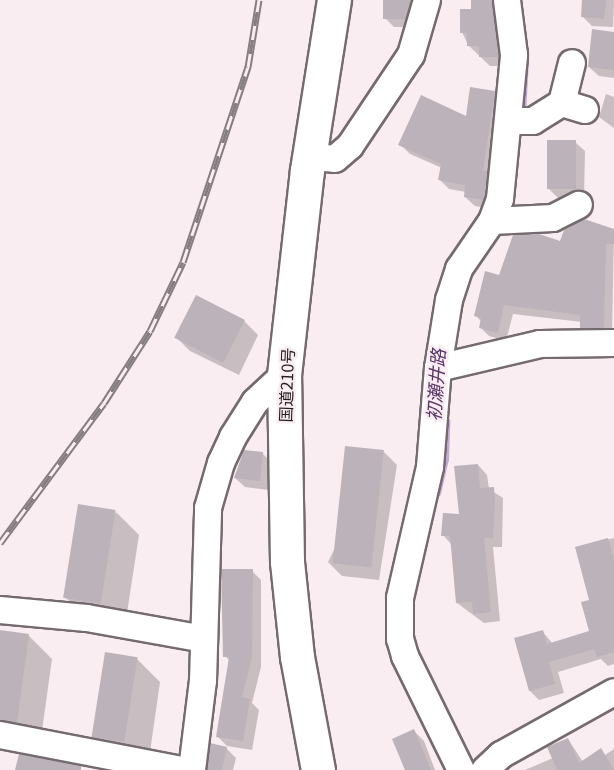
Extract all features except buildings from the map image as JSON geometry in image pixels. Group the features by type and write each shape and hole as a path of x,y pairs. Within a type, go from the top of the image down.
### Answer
{"highway":[{"name":"国道210号","path":"318,770 297,657 286,562 284,375 309,157 334,0"}],"street":[{"path":"309,157 335,159 350,146 411,55 427,0"},
{"path":"461,770 412,676 400,639 402,580 430,467 443,328 455,278 492,221 500,199 510,121 514,48 507,0"},
{"path":"510,121 533,121 574,106 572,63"},
{"path":"492,221 553,218 579,206"},
{"path":"438,368 540,344 614,343"},
{"path":"192,770 204,639 205,521 218,471 249,411 284,375"},
{"path":"0,610 87,618 204,639"},
{"path":"485,770 501,755 614,692"},
{"path":"0,735 182,770"}],"waterway":[{"name":"初瀬井路","path":"522,116 525,59"},
{"name":"初瀬井路","path":"437,493 445,459 446,421"}],"railway":[{"path":"0,543 104,403 150,331 183,262 248,67 259,0"}]}
